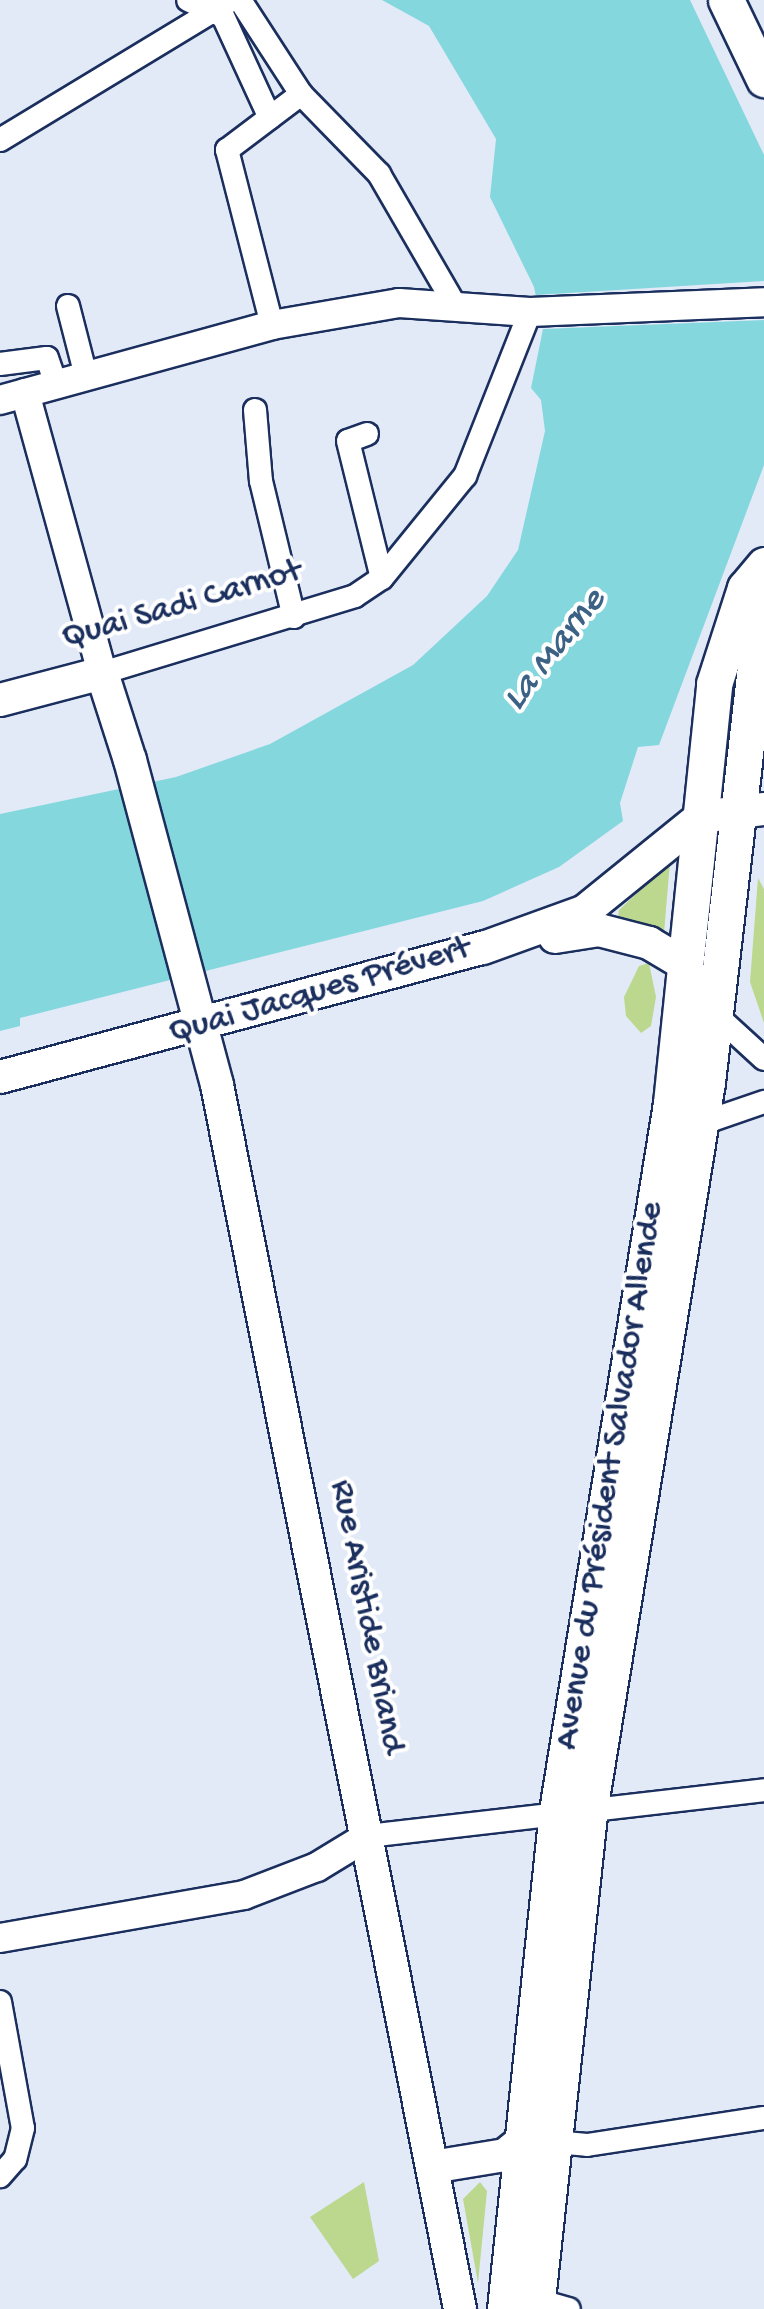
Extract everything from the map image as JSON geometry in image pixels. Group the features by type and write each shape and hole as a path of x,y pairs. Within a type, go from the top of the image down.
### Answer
{"main road":[{"path":"726,0 764,79"},
{"path":"755,816 719,790 727,644 745,588 764,565"},
{"path":"755,816 757,679 764,586"},
{"name":"Avenue du Président Salvador Allende","path":"537,2307 538,2142 574,1808 686,965 714,684 727,644"},
{"name":"Quai Sadi Carnot","path":"0,700 102,673"},
{"name":"Rue Aristide Briand","path":"102,673 204,1026 460,2309"},
{"path":"701,816 755,816"},
{"name":"Quai Jacques Prévert","path":"0,1076 204,1026 483,948 586,911 701,816"},
{"name":"Avenue du Président Salvador Allende","path":"574,1808 755,816"},
{"path":"483,948 599,930 649,943 686,965 700,1020 686,1122 694,1162"},
{"path":"432,2167 505,2155 538,2142"}],"street":[{"path":"240,0 302,94 378,174 456,306"},
{"path":"0,140 171,33 209,3 223,16 270,118"},
{"path":"272,325 227,150 302,94"},
{"path":"102,673 12,396 272,325 399,302 533,312 764,302"},
{"path":"68,306 86,376"},
{"name":"Quai Sadi Carnot","path":"102,673 294,617 382,578 465,476 533,312"},
{"path":"0,364 47,358 56,384"},
{"path":"255,410 261,482 294,617"},
{"path":"367,434 348,440 382,578"},
{"path":"716,1015 764,1059"},
{"path":"700,1124 732,1106 764,1102"},
{"path":"0,1938 244,1895 318,1867 368,1836 574,1808 764,1790"},
{"path":"0,2002 23,2128 15,2159 0,2176"},
{"path":"538,2142 587,2145 764,2118"}],"green space":[{"path":"670,862 664,933 618,917 619,910"},
{"path":"758,878 764,889 764,1023 750,982"},
{"path":"649,963 656,997 651,1026 641,1033 626,1016 624,997 639,966"},
{"path":"364,2182 379,2261 353,2279 310,2217"},
{"path":"480,2182 487,2191 478,2283 463,2199"}],"water":[{"name":"La Marne","path":"382,0 690,0 764,155 764,465 659,745 638,747 620,803 623,821 559,867 483,901 20,1018 20,1026 0,1031 0,814 176,777 270,744 413,665 487,596 518,550 545,431 541,400 531,388 543,329 534,287 490,197 496,139 429,26"}],"pier":[{"path":"764,281 764,320 543,329 536,295"}]}
